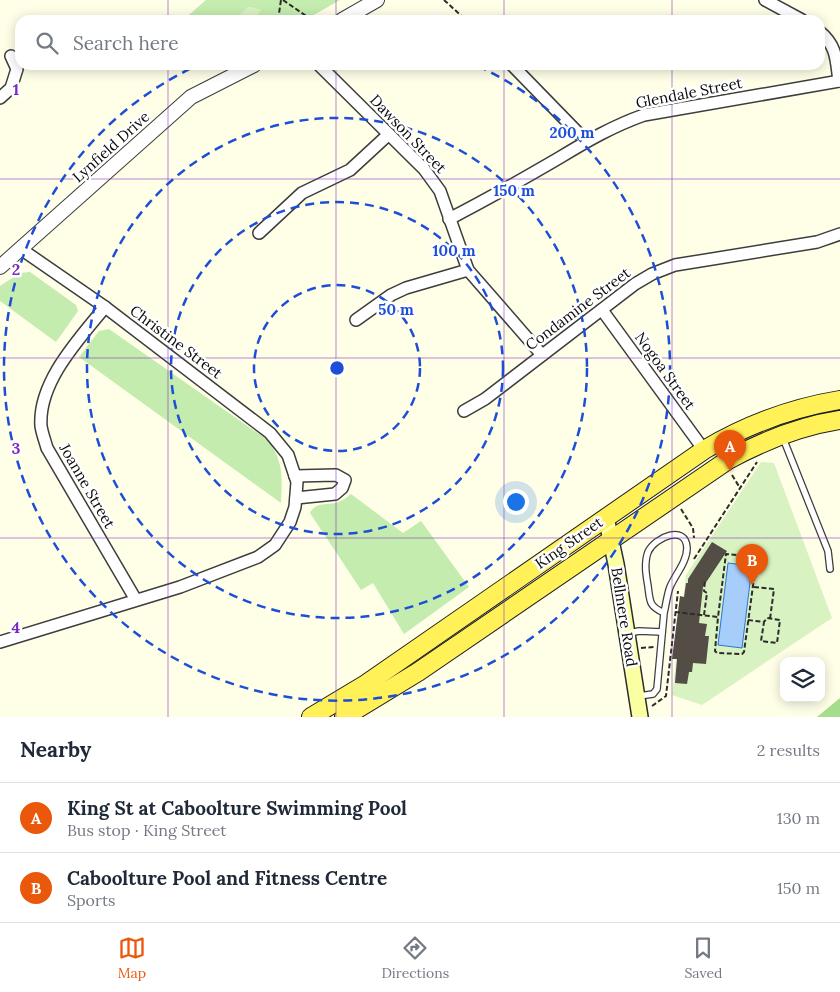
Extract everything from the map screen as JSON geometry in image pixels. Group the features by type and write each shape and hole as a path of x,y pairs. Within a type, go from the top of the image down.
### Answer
{"main road":[{"name":"King Street","path":"311,717 366,684 704,450 759,422 790,411 840,400"},
{"name":"King Street","path":"344,717 418,672 728,460 783,435 803,428 840,420"},
{"name":"Bellmere Road","path":"606,517 640,717"}],"street":[{"path":"351,15 378,0"},
{"path":"765,0 793,15"},
{"path":"825,36 835,50 840,81"},
{"path":"11,56 15,65"},
{"path":"0,98 11,88 17,70"},
{"name":"Lynfield Drive","path":"0,267 191,97 244,70"},
{"name":"Dawson Street","path":"324,70 433,180 440,191 468,270 542,355"},
{"path":"517,70 586,141"},
{"name":"Glendale Street","path":"449,219 586,141 617,125 644,115 840,81"},
{"path":"259,233 302,193 350,170 389,134"},
{"name":"Condamine Street","path":"464,411 485,399 635,284 652,274 675,265 817,242 840,234"},
{"name":"Christine Street","path":"0,642 180,586 258,556 275,544 290,522 295,507 297,482 288,455 270,433 105,307 21,248"},
{"path":"356,320 376,304 406,288 468,270"},
{"name":"Joanne Street","path":"105,307 61,361 44,399 41,426 47,448 136,600"},
{"name":"Nogoa Street","path":"602,310 704,450"},
{"path":"295,476 336,475 344,480 342,488 335,494 296,498"}],"lane":[{"path":"783,435 828,551 830,569"},
{"path":"637,696 653,694 657,690 664,613 670,588 686,556 686,542 683,538 670,535 657,540 652,546 646,561 650,602 655,609 664,613"},
{"path":"627,633 639,631 662,632"}],"path":[{"path":"279,15 282,0 304,15"},
{"path":"444,0 460,15"},
{"path":"690,566 759,460"},
{"path":"731,474 740,488"},
{"path":"681,508 693,528 694,538"},
{"path":"694,548 695,558"},
{"path":"726,554 756,558 758,567 755,571 753,586 744,652 740,655 717,653 715,651 718,617 726,554"},
{"path":"704,615 707,593 704,591 705,580"},
{"path":"753,586 774,589 770,619"},
{"path":"652,706 666,696 678,589"},
{"path":"676,612 718,617"},
{"path":"767,618 780,620 777,643 762,641 764,622 767,618"},
{"path":"748,620 764,622"}],"green space":[{"path":"206,0 340,0 314,15 189,15"},
{"path":"248,7 261,10 258,15 240,15"},
{"path":"30,272 76,305 78,311 56,342 0,301 0,286 20,273"},
{"path":"109,329 269,441 280,464 281,503 79,357 99,331"},
{"path":"761,462 774,463 832,618 702,705 672,695 686,575"},
{"path":"351,494 403,533 421,521 469,587 404,634 373,583 361,590 310,513 315,507 336,503"},
{"path":"840,698 840,717 817,717"}],"water":[{"path":"728,563 752,566 742,648 718,645"}],"building":[{"path":"712,542 727,551 703,587 699,623 707,624 705,636 709,636 706,664 693,663 692,672 689,672 687,684 675,683 677,659 672,659 680,596 684,597 688,579"}],"place":[{"name":"King St at Caboolture Swimming Pool","path":"730,471"},
{"name":"Caboolture Pool and Fitness Centre","path":"752,585"}]}
